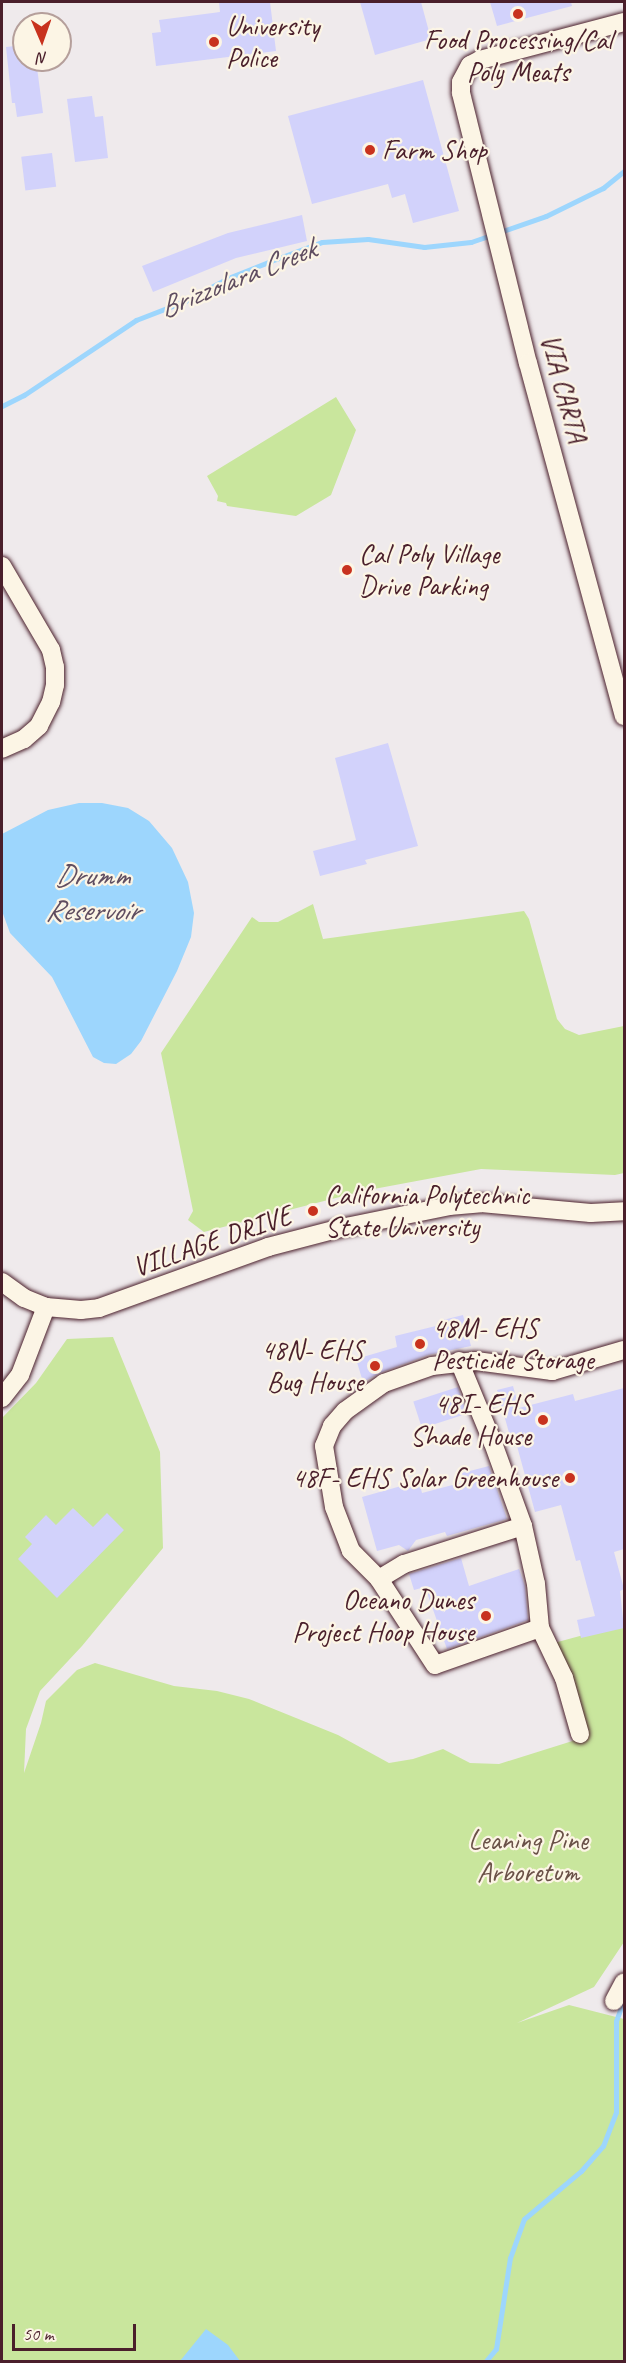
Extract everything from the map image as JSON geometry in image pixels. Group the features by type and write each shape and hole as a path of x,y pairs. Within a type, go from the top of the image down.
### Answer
{"street":[{"name":"VIA CARTA","path":"624,22 480,60 470,65 464,73 461,93 528,363 624,716"},
{"path":"2,566 51,650 55,676 51,702 39,726 24,739 2,749"},
{"name":"VILLAGE DRIVE","path":"2,1282 24,1298 46,1306 81,1310 99,1308 268,1247 341,1228 449,1206 481,1203 591,1213 624,1211"},
{"path":"2,1398 20,1375 46,1306"},
{"path":"540,1628 435,1665 379,1579 351,1551 334,1507 324,1446 332,1425 345,1411 384,1383 432,1366 459,1361 476,1361 552,1371 624,1350"},
{"path":"459,1361 493,1443 523,1526 536,1584 540,1628 551,1646 564,1678 580,1734"},
{"path":"379,1579 404,1564 523,1526"},
{"path":"614,2001 624,1982"}],"shaded area":[{"name":"California Polytechnic State University","path":"2,2 624,2 624,2361 2,2361"}],"green space":[{"path":"336,397 356,430 331,495 296,516 227,506 226,503 217,501 218,496 207,476"},
{"path":"313,904 323,939 524,911 529,919 557,1019 565,1029 579,1035 624,1026 624,1173 615,1175 481,1169 363,1191 204,1232 188,1220 193,1211 161,1053 252,917 259,922 278,922"},
{"name":"Leaning Pine Arboretum","path":"113,1337 160,1452 163,1548 82,1646 40,1691 26,1729 24,1773 46,1701 77,1670 95,1663 174,1686 217,1691 249,1699 338,1735 389,1763 413,1759 443,1749 470,1763 499,1764 582,1738 554,1643 624,1624 624,1942 594,1987 517,2023 569,2005 624,2019 624,2361 2,2362 2,1418 36,1383 67,1339"}],"water":[{"name":"Drumm Reservoir","path":"79,803 102,803 128,808 149,821 172,848 188,882 194,913 191,937 177,971 141,1041 131,1054 116,1064 104,1063 93,1057 52,977 10,933 2,911 2,834 48,810"},
{"path":"206,2329 228,2345 240,2361 180,2361"}],"building":[{"name":"University Police","path":"219,2 270,2 276,51 156,66 152,33 161,32 159,20 220,12"},
{"path":"360,2 421,2 431,39 375,55"},
{"name":"Food Processing/Cal Poly Meats","path":"490,2 571,2 572,6 497,26"},
{"path":"12,46 12,72 38,72 43,113 17,117 15,103 12,103 6,47"},
{"name":"Farm Shop","path":"423,80 459,211 413,223 405,194 392,198 388,184 312,204 288,116"},
{"path":"92,96 95,117 103,116 108,158 75,162 67,99"},
{"path":"52,153 56,187 25,191 21,157"},
{"path":"302,215 307,241 236,258 153,292 142,266 228,233"},
{"path":"388,743 418,846 365,860 367,864 320,876 313,851 356,840 335,758"},
{"path":"463,1315 471,1346 428,1355 363,1382 356,1359 397,1347 395,1336 444,1324 443,1320"},
{"path":"513,1386 519,1408 573,1394 575,1401 624,1388 624,1549 614,1552 624,1589 620,1591 624,1628 581,1638 577,1620 595,1616 580,1560 576,1561 561,1505 535,1512 517,1446 513,1447 497,1390"},
{"path":"458,1387 467,1414 422,1428 413,1402"},
{"path":"489,1466 507,1519 447,1536 445,1532 416,1540 408,1551 399,1545 377,1551 362,1497 419,1481 422,1493 464,1482 462,1473"},
{"path":"73,1508 93,1527 107,1513 124,1530 57,1598 18,1559 32,1544 25,1537 46,1515 56,1525"},
{"name":"Oceano Dunes Project Hoop House","path":"461,1558 469,1586 519,1569 525,1586 528,1620 447,1649 425,1587 414,1590 409,1574"}],"waterway":[{"name":"Brizzolara Creek","path":"2,406 24,395 136,320 185,301 228,278 271,261 322,242 368,239 424,247 471,242 546,216 603,188 624,171"},
{"path":"485,2362 496,2349 510,2258 524,2219 581,2171 603,2146 616,2112 616,2021 624,1999"}],"place":[{"name":"Food Processing/Cal Poly Meats","path":"518,14"},
{"name":"University Police","path":"214,42"},
{"name":"Farm Shop","path":"370,150"},
{"name":"Cal Poly Village Drive Parking","path":"347,570"},
{"name":"California Polytechnic State University","path":"313,1211"},
{"name":"48M- EHS Pesticide Storage","path":"420,1344"},
{"name":"48N- EHS Bug House","path":"375,1366"},
{"name":"48I- EHS Shade House","path":"543,1420"},
{"name":"48F- EHS Solar Greenhouse","path":"570,1478"},
{"name":"Oceano Dunes Project Hoop House","path":"486,1616"}]}
